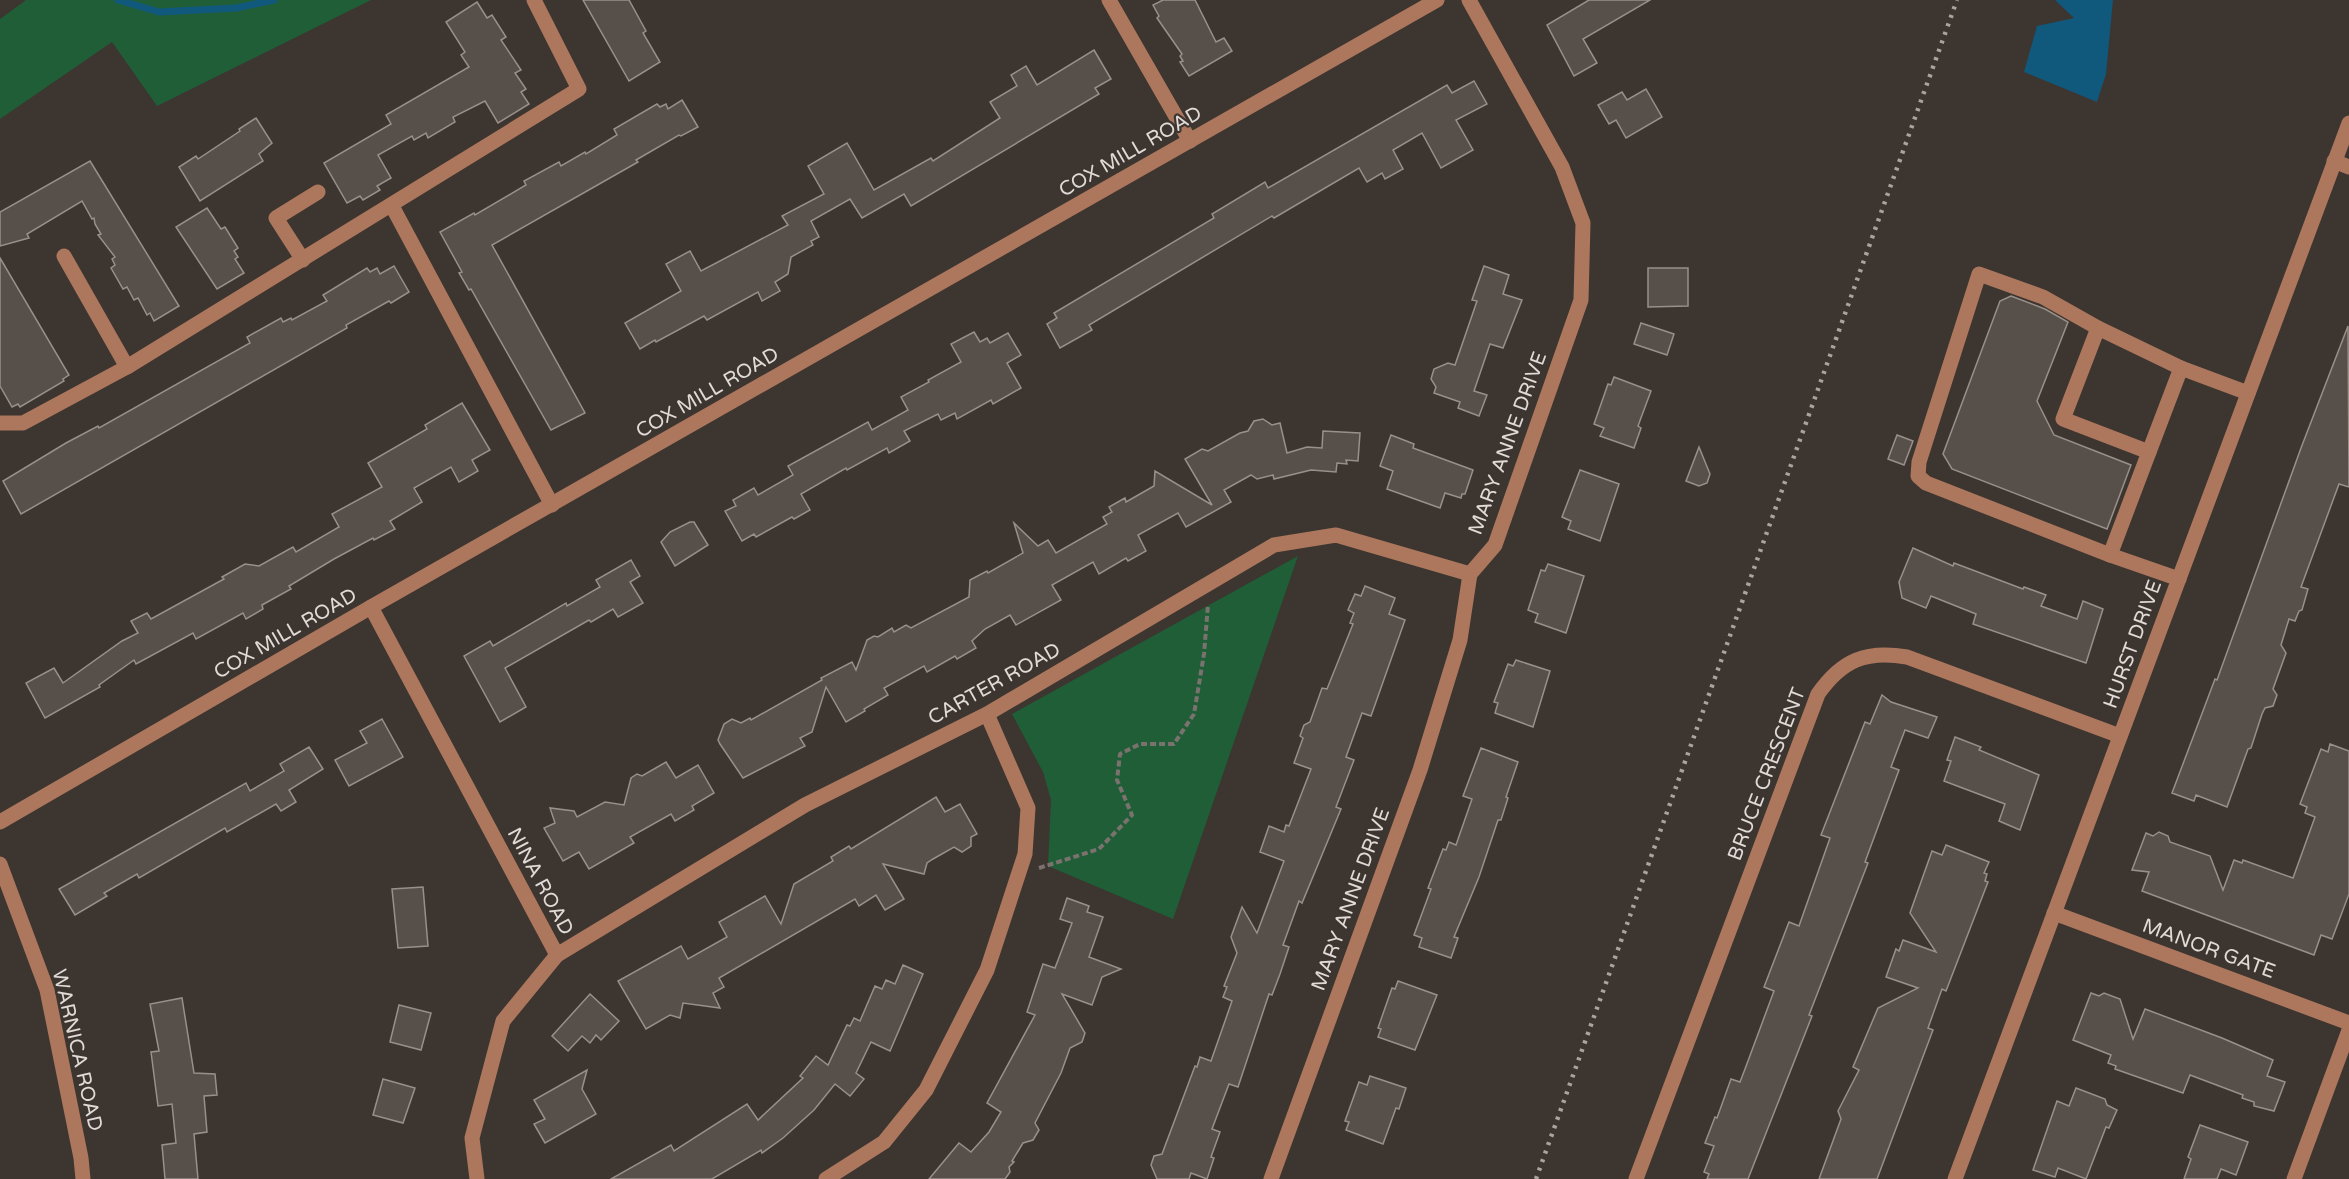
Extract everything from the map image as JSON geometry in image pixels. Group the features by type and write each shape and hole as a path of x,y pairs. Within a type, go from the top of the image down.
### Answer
{"street":[{"path":"0,423 23,423 127,367 579,89 534,0"},
{"path":"1109,0 1190,141"},
{"name":"COX MILL ROAD","path":"0,822 1437,0"},
{"name":"MARY ANNE DRIVE","path":"1271,1179 1420,770 1460,640 1470,574 1495,545 1581,300 1583,223 1562,167 1469,0"},
{"name":"HURST DRIVE","path":"1955,1179 2349,123"},
{"path":"2334,161 2349,167"},
{"path":"303,260 276,218 318,192"},
{"path":"392,206 552,505"},
{"path":"64,256 127,367"},
{"path":"2179,579 2110,555 1926,483 1918,476 1918,462 1979,274 2043,297 2098,328 2181,368 2248,393"},
{"path":"2098,328 2063,419 2149,452"},
{"path":"2110,555 2181,368"},
{"name":"CARTER ROAD","path":"557,955 805,805 987,714 1274,545 1336,535 1470,574"},
{"name":"NINA ROAD","path":"371,608 557,955 503,1021 472,1138 477,1179"},
{"name":"BRUCE CRESCENT","path":"1636,1179 1818,694 1837,672 1863,657 1877,654 1906,657 2120,736"},
{"path":"826,1179 884,1142 926,1090 987,970 1025,854 1028,808 987,714"},
{"name":"WARNICA ROAD","path":"0,864 47,990 81,1158 83,1179"},
{"name":"MANOR GATE","path":"2054,913 2349,1023"},
{"path":"2294,1179 2349,1030"}],"path":[{"path":"1018,875 1100,849 1132,815 1117,780 1120,754 1140,744 1174,744 1194,714 1204,654 1210,583"}],"green space":[{"path":"26,0 371,0 157,106 112,42 0,119 0,19"},
{"path":"1298,556 1173,919 1048,866 1051,800 1043,772 1012,714"}],"water":[{"path":"2055,0 2113,0 2106,74 2097,102 2024,72 2037,26 2074,18"}],"building":[{"path":"583,0 629,0 646,31 643,33 660,62 629,81"},
{"path":"1163,0 1195,0 1216,42 1224,38 1232,51 1189,76 1180,62 1183,61 1180,56 1182,54 1157,18 1159,16 1153,5"},
{"path":"1589,0 1650,0 1583,39 1597,63 1574,76 1547,25"},
{"path":"477,2 487,18 492,15 506,37 501,40 521,70 515,73 526,89 521,92 529,104 498,123 485,101 453,117 455,122 428,138 426,133 414,140 412,136 378,155 391,178 377,186 380,190 363,200 360,196 347,203 324,163 391,124 386,115 469,67 461,55 465,52 446,22"},
{"path":"1094,50 1111,79 1095,88 1099,94 911,206 904,194 862,218 850,199 811,221 819,237 811,241 813,245 791,257 788,274 775,282 780,291 762,301 758,292 707,320 704,316 640,349 625,323 681,291 666,264 690,251 701,271 788,225 782,216 824,194 808,166 847,143 874,190 931,158 933,161 1000,118 990,102 1017,86 1011,75 1026,66 1037,85"},
{"path":"1474,81 1487,104 1456,120 1473,150 1441,168 1422,133 1393,150 1403,169 1385,179 1382,173 1367,182 1359,168 1274,218 1272,216 1089,325 1092,330 1060,348 1047,324 1057,318 1054,313 1214,218 1212,214 1265,182 1268,188 1447,85 1452,93"},
{"path":"1646,89 1662,117 1626,138 1616,120 1609,124 1598,105 1622,92 1627,100"},
{"path":"682,100 698,127 679,135 636,160 638,162 492,245 585,413 551,430 471,289 469,290 459,273 462,272 440,232 474,213 475,215 526,185 524,181 559,162 561,166 585,152 586,154 617,135 614,129 657,104 660,107 666,104 668,109"},
{"path":"256,118 272,143 259,154 263,161 200,201 179,167 196,156 198,159"},
{"path":"90,161 179,306 154,321 150,313 147,315 138,298 134,300 127,287 123,289 111,268 115,265 112,259 115,257 98,235 101,234 94,218 92,219 82,201 27,234 29,238 0,246 0,212"},
{"path":"207,208 221,229 225,227 238,248 234,251 238,257 235,259 244,273 217,289 176,227"},
{"path":"0,258 69,375 63,379 64,381 20,407 18,404 12,407 0,386"},
{"path":"394,266 409,292 346,325 347,328 21,514 3,481 66,443 98,426 99,428 250,343 247,337 281,318 283,322 291,318 292,320 327,301 323,295 367,268 370,272 377,268 380,274"},
{"path":"1484,266 1509,275 1503,294 1522,300 1503,348 1490,344 1474,391 1487,395 1479,416 1458,408 1460,402 1434,393 1436,387 1431,379 1434,369 1448,363 1455,365 1477,301 1472,300"},
{"path":"1648,268 1688,268 1688,306 1648,307"},
{"path":"2011,296 2045,309 2068,322 2037,401 2054,435 2131,465 2107,529 1952,469 1943,454 2000,301"},
{"path":"1641,323 1674,334 1667,355 1634,344"},
{"path":"2348,326 2349,487 2339,484 2301,587 2308,589 2302,610 2299,611 2295,621 2289,619 2281,645 2286,653 2273,689 2277,695 2273,706 2265,708 2262,714 2227,807 2196,795 2194,801 2172,793 2215,679 2217,680"},
{"path":"974,332 980,342 987,338 990,343 1008,333 1021,355 1007,363 1021,388 993,404 991,400 957,419 955,413 941,420 938,414 904,431 910,441 889,453 887,448 801,494 810,510 756,537 754,534 742,541 725,511 736,506 733,500 754,488 758,495 793,475 788,466 868,422 872,430 908,410 901,397 961,362 951,344"},
{"path":"1614,377 1651,391 1638,426 1641,428 1634,448 1600,436 1604,428 1594,424 1608,384 1611,385"},
{"path":"462,403 490,450 472,460 478,471 459,482 451,467 414,488 422,502 390,521 395,529 374,540 373,538 289,586 291,589 262,605 263,609 246,619 243,613 196,639 193,633 136,664 134,660 99,685 100,687 45,718 26,683 54,668 63,683 122,641 138,633 131,621 147,613 151,619 224,579 222,577 245,564 259,566 293,547 296,552 339,527 332,514 382,487 368,463 427,429 425,425"},
{"path":"1263,419 1272,425 1280,423 1287,453 1307,447 1322,448 1323,431 1360,433 1358,461 1346,460 1347,464 1337,463 1336,472 1311,470 1274,479 1273,475 1257,479 1251,475 1224,490 1231,502 1186,527 1178,513 1138,535 1146,551 1128,561 1126,558 1099,574 1093,562 1052,585 1061,600 1016,625 1010,615 985,629 972,641 976,648 957,659 955,656 927,672 924,666 884,688 888,695 846,722 826,687 812,732 800,738 805,746 743,778 720,744 718,740 724,724 732,719 741,723 750,718 751,720 852,662 856,670 867,640 874,636 878,637 892,628 894,632 906,625 911,628 969,597 970,580 987,571 988,573 1023,553 1014,523 1038,546 1048,540 1056,553 1107,524 1103,517 1112,512 1109,507 1125,498 1126,502 1154,486 1155,471 1212,505 1185,459 1202,449 1208,451 1248,431 1254,421"},
{"path":"1391,435 1414,444 1413,448 1473,470 1465,494 1462,494 1461,498 1445,493 1440,508 1387,489 1393,471 1380,466"},
{"path":"1897,435 1913,441 1904,465 1888,459"},
{"path":"1699,447 1710,474 1707,483 1699,486 1686,481"},
{"path":"1580,470 1619,484 1600,541 1568,529 1571,521 1562,517"},
{"path":"694,522 708,545 675,566 661,542 670,532"},
{"path":"1913,548 1953,566 1954,563 2023,589 2024,587 2046,595 2041,606 2077,619 2083,601 2103,609 2086,663 1973,624 1976,614 1931,596 1926,608 1902,598 1899,582"},
{"path":"631,560 640,576 630,582 643,603 618,617 613,609 591,622 589,620 505,668 526,707 500,722 464,656 490,641 493,646 566,603 567,606 600,587 596,580"},
{"path":"1548,564 1584,576 1566,633 1535,622 1538,614 1528,610 1541,570 1545,571"},
{"path":"1365,586 1395,598 1389,614 1405,620 1371,716 1362,713 1346,757 1354,760 1336,807 1341,809 1302,903 1299,901 1283,945 1289,947 1272,995 1269,994 1238,1087 1229,1084 1212,1129 1220,1132 1211,1157 1214,1158 1207,1179 1191,1173 1189,1179 1157,1179 1151,1165 1154,1156 1162,1154 1200,1057 1211,1061 1232,1001 1223,997 1227,987 1224,986 1237,953 1231,937 1242,907 1257,933 1284,861 1260,852 1269,826 1284,832 1286,825 1289,826 1311,769 1294,763 1303,738 1300,736 1304,725 1310,722 1322,688 1327,689 1353,624 1350,623 1354,613 1348,610 1355,594 1361,596"},
{"path":"1516,660 1550,671 1533,727 1495,713 1498,703 1494,702 1508,664 1513,666"},
{"path":"1882,695 1891,702 1937,717 1928,738 1905,730 1891,767 1899,770 1865,862 1868,863 1809,1015 1812,1016 1748,1179 1707,1179 1709,1174 1704,1172 1714,1146 1705,1143 1731,1079 1740,1082 1774,991 1764,987 1789,922 1799,926 1830,838 1821,835 1865,722 1870,724"},
{"path":"382,719 403,757 349,786 335,760 367,743 360,731"},
{"path":"1955,737 1981,747 1979,750 2039,775 2020,830 1999,821 2005,804 1944,781 1951,761 1947,760"},
{"path":"2330,744 2349,751 2349,894 2332,939 2321,935 2314,955 2142,891 2149,872 2132,870 2146,833 2153,836 2159,832 2168,836 2170,842 2210,856 2223,890 2234,860 2242,863 2243,860 2293,878 2315,817 2305,813 2307,807 2300,804 2321,749 2328,752"},
{"path":"309,747 323,769 289,790 296,802 281,811 276,804 227,832 225,828 139,878 137,874 104,893 107,896 75,915 59,889 246,783 250,791 284,771 280,764"},
{"path":"1481,748 1518,762 1501,820 1498,820 1479,877 1454,937 1458,938 1451,958 1419,947 1422,938 1414,935 1443,849 1446,850 1449,842 1456,845 1472,799 1463,796"},
{"path":"666,762 676,778 698,765 714,793 692,806 694,810 675,821 671,814 630,837 634,843 589,869 579,852 563,861 544,828 555,823 550,808 574,811 577,817 605,802 624,805 631,778 637,774 642,776"},
{"path":"936,797 945,812 960,804 977,834 971,837 971,846 962,852 954,847 933,859 927,863 924,874 883,864 904,899 885,910 876,895 859,906 855,899 719,978 724,987 713,993 720,1008 683,1003 680,1018 670,1015 646,1029 618,981 681,946 688,959 727,937 719,922 765,896 781,924 794,884 833,861 831,857 849,846 851,849"},
{"path":"1946,845 1989,862 1984,873 1987,874 1985,881 1988,882 1946,991 1942,989 1928,1028 1933,1030 1877,1179 1819,1179 1841,1119 1838,1111 1859,1070 1853,1067 1878,1008 1918,988 1886,977 1896,949 1899,951 1903,940 1936,952 1910,913 1932,851 1942,855"},
{"path":"423,887 428,946 398,948 392,889"},
{"path":"1067,898 1089,906 1087,912 1103,917 1089,957 1121,969 1102,977 1092,1005 1062,994 1085,1033 1082,1042 1070,1048 1061,1073 1035,1123 1039,1130 1033,1140 1023,1143 1005,1179 929,1179 959,1143 971,1152 989,1132 1001,1112 987,1103 1035,1015 1027,1012 1043,964 1055,968 1072,923 1060,919"},
{"path":"903,965 923,974 890,1051 871,1042 856,1073 864,1079 850,1096 835,1084 814,1110 783,1138 762,1153 761,1150 712,1179 611,1179 671,1145 674,1151 747,1104 758,1120 803,1078 800,1076 816,1056 828,1065 847,1025 850,1026 854,1018 860,1021 875,986 882,989 886,980 895,984"},
{"path":"1398,981 1437,995 1415,1050 1378,1037 1381,1029 1378,1028 1392,988 1395,989"},
{"path":"2091,993 2099,996 2104,993 2120,999 2133,1039 2145,1009 2273,1060 2267,1076 2285,1082 2274,1111 2254,1106 2254,1102 2242,1098 2243,1095 2190,1075 2183,1093 2115,1069 2116,1066 2108,1063 2111,1055 2073,1040"},
{"path":"590,994 619,1021 601,1040 596,1035 590,1043 582,1036 568,1051 552,1036"},
{"path":"182,998 194,1073 215,1074 217,1095 204,1096 207,1132 194,1134 198,1179 165,1179 162,1145 176,1143 172,1104 158,1106 151,1052 159,1051 150,1004"},
{"path":"399,1005 431,1013 421,1050 390,1042"},
{"path":"587,1070 582,1089 596,1114 545,1143 534,1124 545,1119 534,1100"},
{"path":"1370,1076 1406,1088 1383,1144 1346,1130 1349,1122 1345,1121 1359,1082 1367,1085"},
{"path":"383,1079 415,1088 403,1123 373,1115"},
{"path":"2076,1088 2105,1099 2107,1105 2117,1110 2109,1128 2106,1127 2086,1179 2058,1168 2055,1177 2033,1170 2057,1101 2069,1106"},
{"path":"2200,1125 2248,1142 2236,1175 2221,1169 2217,1179 2184,1179 2191,1159 2188,1157"}],"waterway":[{"path":"118,0 159,12 236,8 274,0"}],"railway":[{"path":"1536,1179 1957,0"}]}
